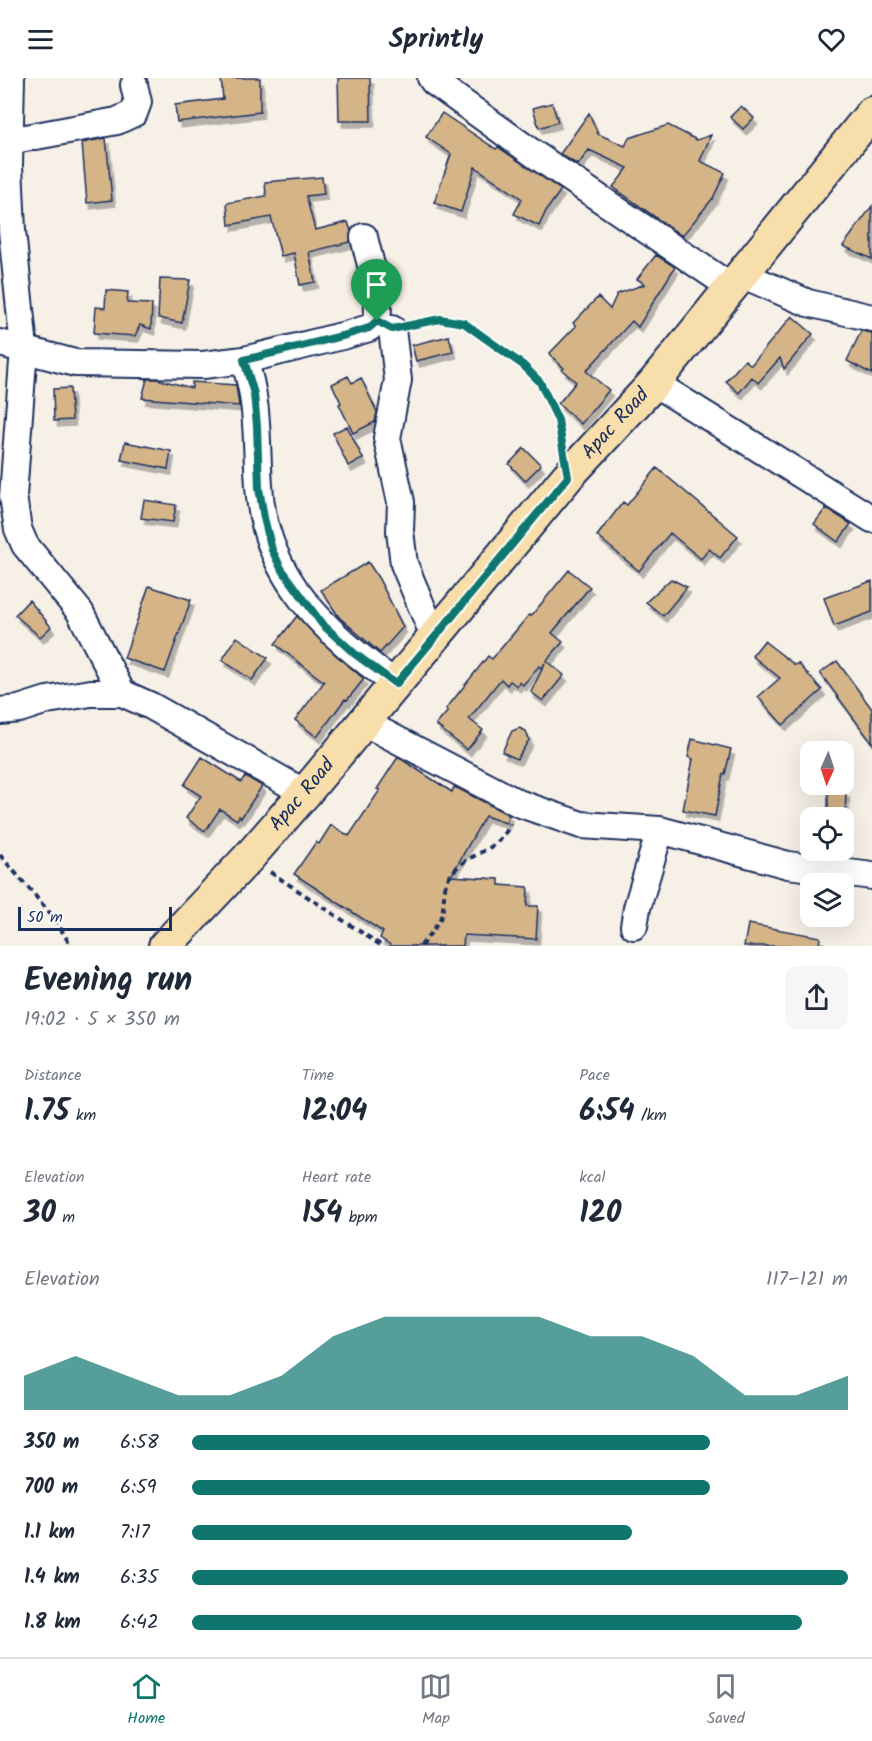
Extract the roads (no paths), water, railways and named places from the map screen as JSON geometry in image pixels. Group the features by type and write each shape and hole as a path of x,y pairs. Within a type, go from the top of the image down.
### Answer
{"main road":[{"name":"Apac Road","path":"165,946 249,857 305,793 568,477 654,382 736,281 866,131"}],"street":[{"path":"11,78 6,157 12,231 13,496 18,529 31,553 80,612 122,693"},
{"path":"431,78 534,154 736,281 808,303 872,318"},
{"path":"6,157 117,121 134,112 138,102 134,85"},
{"path":"12,346 75,363 203,365 244,360 369,328 377,321 379,309 364,237"},
{"path":"392,329 398,380 387,438 401,502 400,531 404,564 430,629 431,641"},
{"path":"244,360 254,394 259,488 272,550 281,568 322,624 355,654 396,684"},
{"path":"654,382 872,519"},
{"path":"0,711 91,693 122,693 151,706 305,793"},
{"path":"365,723 518,803 581,825 660,830 788,865 872,876"},
{"path":"634,926 637,908 660,830"}]}
